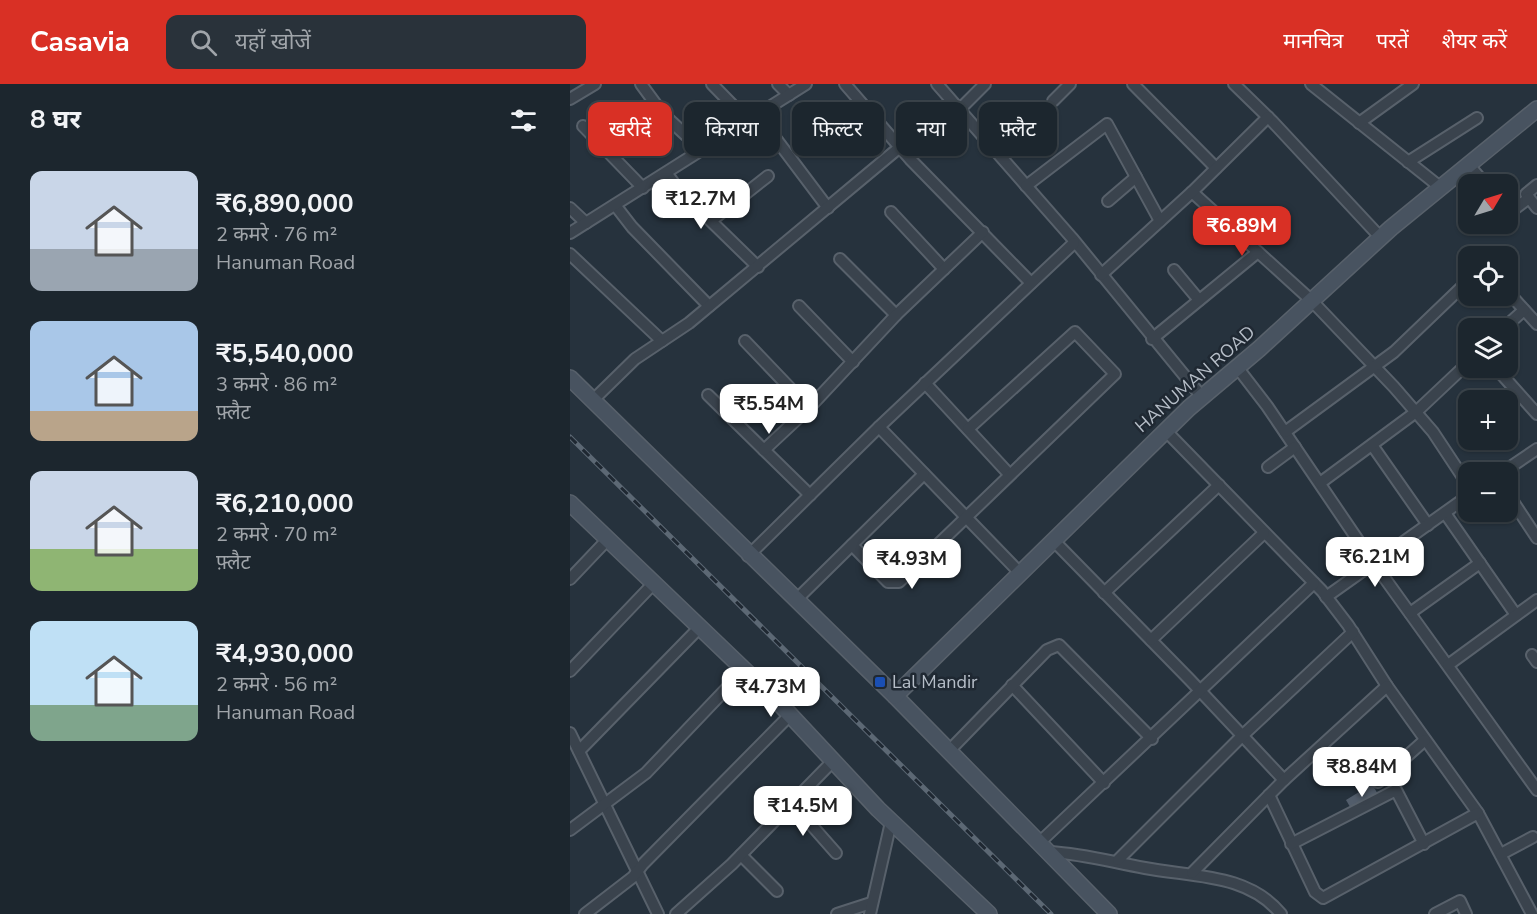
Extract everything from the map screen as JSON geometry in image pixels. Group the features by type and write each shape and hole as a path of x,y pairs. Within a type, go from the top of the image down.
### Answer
{"street":[{"path":"570,99 595,84"},
{"path":"641,84 663,114 684,133"},
{"path":"712,84 734,102"},
{"path":"778,84 789,95"},
{"path":"778,102 806,84"},
{"path":"845,84 896,142"},
{"path":"937,84 952,102"},
{"path":"967,102 985,84"},
{"path":"1053,101 1070,84"},
{"path":"1133,84 1216,168"},
{"path":"1238,88 1252,84"},
{"path":"1359,123 1413,84"},
{"path":"1318,86 1359,123 1440,187"},
{"path":"1238,88 1381,238"},
{"name":"HANUMAN ROAD","path":"895,696 1202,397 1440,187 1537,110"},
{"path":"1101,275 1192,192 1268,117"},
{"path":"1408,162 1477,118"},
{"path":"967,119 1026,186 1202,397"},
{"path":"1026,186 1107,124 1160,221"},
{"path":"583,126 643,188"},
{"path":"780,150 828,208"},
{"path":"592,401 635,359 709,306 758,267 896,150"},
{"path":"570,233 695,156"},
{"path":"909,156 1031,283"},
{"path":"1468,164 1476,174"},
{"path":"667,174 678,189 758,267"},
{"path":"712,220 768,176"},
{"path":"1108,201 1136,177"},
{"path":"1537,185 1526,194 1537,208"},
{"path":"1192,192 1312,301 1416,412 1433,432 1458,470"},
{"path":"1518,206 1529,198"},
{"path":"615,205 632,227 709,306"},
{"path":"570,208 586,223"},
{"path":"891,212 944,269"},
{"path":"764,450 854,362 896,315 983,232"},
{"path":"748,556 879,427 1074,243"},
{"path":"1152,339 1258,252"},
{"path":"570,254 662,341"},
{"path":"840,259 896,315"},
{"path":"1174,270 1199,300"},
{"path":"1285,432 1394,352 1458,291"},
{"path":"1518,303 1537,324"},
{"path":"799,306 854,362"},
{"path":"1515,318 1524,310"},
{"path":"852,545 882,577 893,584 899,582 1115,374 1075,332 968,429"},
{"path":"745,341 809,408"},
{"path":"1237,368 1285,432 1410,613 1536,786"},
{"path":"1320,483 1416,412 1458,372"},
{"path":"570,378 748,556 895,696 1109,914"},
{"path":"1505,378 1537,414"},
{"path":"925,383 1009,474"},
{"path":"708,395 810,495"},
{"path":"879,427 1020,573"},
{"path":"1166,430 1314,583 1353,632 1387,686 1478,813 1532,906"},
{"path":"1372,445 1428,525"},
{"path":"1268,466 1295,447"},
{"path":"1518,462 1537,449"},
{"path":"796,600 924,474"},
{"path":"1104,593 1219,485"},
{"path":"570,503 790,715 891,822 988,914"},
{"path":"1326,597 1458,503"},
{"path":"1518,508 1535,531"},
{"path":"1445,513 1516,615"},
{"path":"1151,640 1264,532"},
{"path":"570,579 607,540"},
{"path":"1053,540 1284,780"},
{"path":"1410,613 1480,563"},
{"path":"1045,847 1104,783 1314,583"},
{"path":"570,671 653,584"},
{"path":"1448,665 1537,600"},
{"path":"579,751 699,628"},
{"path":"1118,860 1242,736 1353,632"},
{"path":"948,752 1047,650 1059,645 1152,739"},
{"path":"570,830 646,773 744,670"},
{"path":"1012,685 1104,783"},
{"path":"1192,873 1284,780 1387,686"},
{"path":"585,914 637,872 790,715"},
{"path":"570,733 658,914"},
{"path":"1378,782 1425,740"},
{"path":"676,914 741,855 832,762"},
{"path":"1291,844 1396,790 1424,844"},
{"path":"1269,795 1315,892 1323,898 1478,813"},
{"path":"792,803 836,853"},
{"path":"837,914 871,909 891,822"},
{"path":"1502,854 1533,837"},
{"path":"1045,847 1118,860 1145,868 1192,873 1244,887 1275,906 1281,914"},
{"path":"741,855 777,891"},
{"path":"1435,914 1460,901 1466,914"}],"building":[{"path":"1372,784 1379,796 1353,812 1346,800"}],"railway":[{"path":"570,437 1051,914"}],"place":[{"name":"Lal Mandir","path":"880,682"}]}
